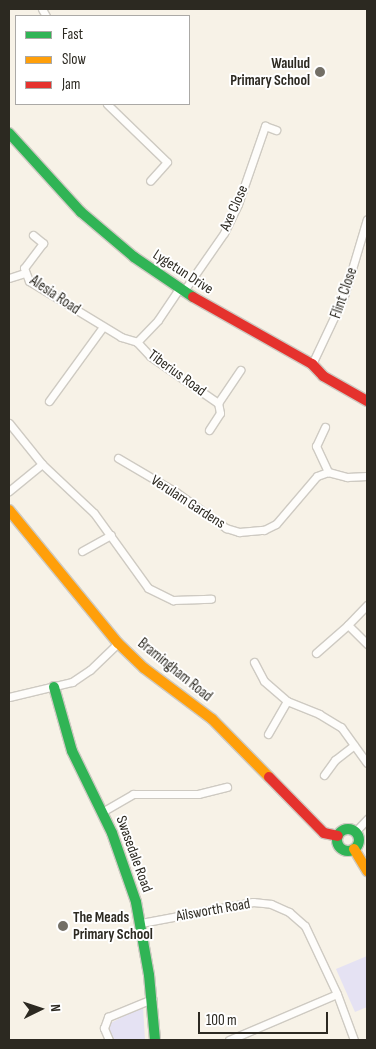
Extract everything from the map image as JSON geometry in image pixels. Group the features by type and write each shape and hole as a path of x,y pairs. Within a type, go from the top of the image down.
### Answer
{"street":[{"path":"108,105 167,162 150,181"},
{"name":"Axe Close","path":"181,290 224,233 238,204 265,126 276,130"},
{"name":"Lygetun Drive","path":"9,133 81,212 134,257 181,290 312,364 323,376 367,401"},
{"name":"Flint Close","path":"312,364 344,296 367,219"},
{"name":"Alesia Road","path":"33,235 43,243 24,268 24,273 29,282 102,328 137,342"},
{"path":"9,278 24,273"},
{"path":"137,342 158,320 181,290"},
{"path":"48,401 102,328"},
{"name":"Tiberius Road","path":"137,342 150,356 218,402"},
{"name":"Tiberius Road","path":"210,430 220,413 218,402 240,370"},
{"path":"9,423 42,464 94,513 148,588 173,600 211,599"},
{"path":"325,427 316,446 328,472 348,477 367,476"},
{"name":"Verulam Gardens","path":"118,458 176,492 226,528 239,532 264,530 276,524 317,476 328,472"},
{"path":"9,491 42,464"},
{"name":"Bramingham Road","path":"9,510 118,643 144,668 212,719 324,833 338,836"},
{"path":"82,551 111,535"},
{"path":"316,653 348,625 367,605"},
{"path":"348,625 367,644"},
{"path":"9,697 72,682 90,670 118,643"},
{"path":"254,662 264,681 287,701 330,720 340,727 366,759"},
{"name":"Swasedale Road","path":"54,687 75,759 123,859 140,923 152,999 155,1040"},
{"path":"268,734 287,701"},
{"path":"324,775 335,760 354,745"},
{"path":"102,812 133,794 198,794 227,787"},
{"path":"355,832 367,819"},
{"path":"345,829 355,832 359,841 354,849 341,849 338,836 345,829"},
{"path":"354,849 367,871"},
{"name":"Ailsworth Road","path":"140,923 253,902 272,904 289,912 305,926 337,994 354,1040"},
{"path":"229,1040 243,1038 337,994"},
{"path":"109,1040 104,1028 108,1017 152,999"}],"shaded area":[{"path":"367,956 367,1007 355,1012 336,969"},
{"path":"143,1006 145,1040 113,1040 107,1025"}],"traffic: fast":[{"path":"9,133 81,212 134,257 193,297"},
{"path":"54,687 72,751 112,833 136,902 149,975 155,1040"},
{"path":"348,829 356,832 359,840 356,848 348,851 340,848 337,840 340,832 348,829"}],"traffic: slow":[{"path":"9,510 118,643 144,668 212,719 269,777"},
{"path":"354,849 367,871"}],"traffic: jam":[{"path":"193,297 312,364 323,376 367,401"},
{"path":"269,777 324,833 338,836"}],"place":[{"name":"Waulud Primary School","path":"320,72"},
{"name":"The Meads Primary School","path":"63,926"}]}
